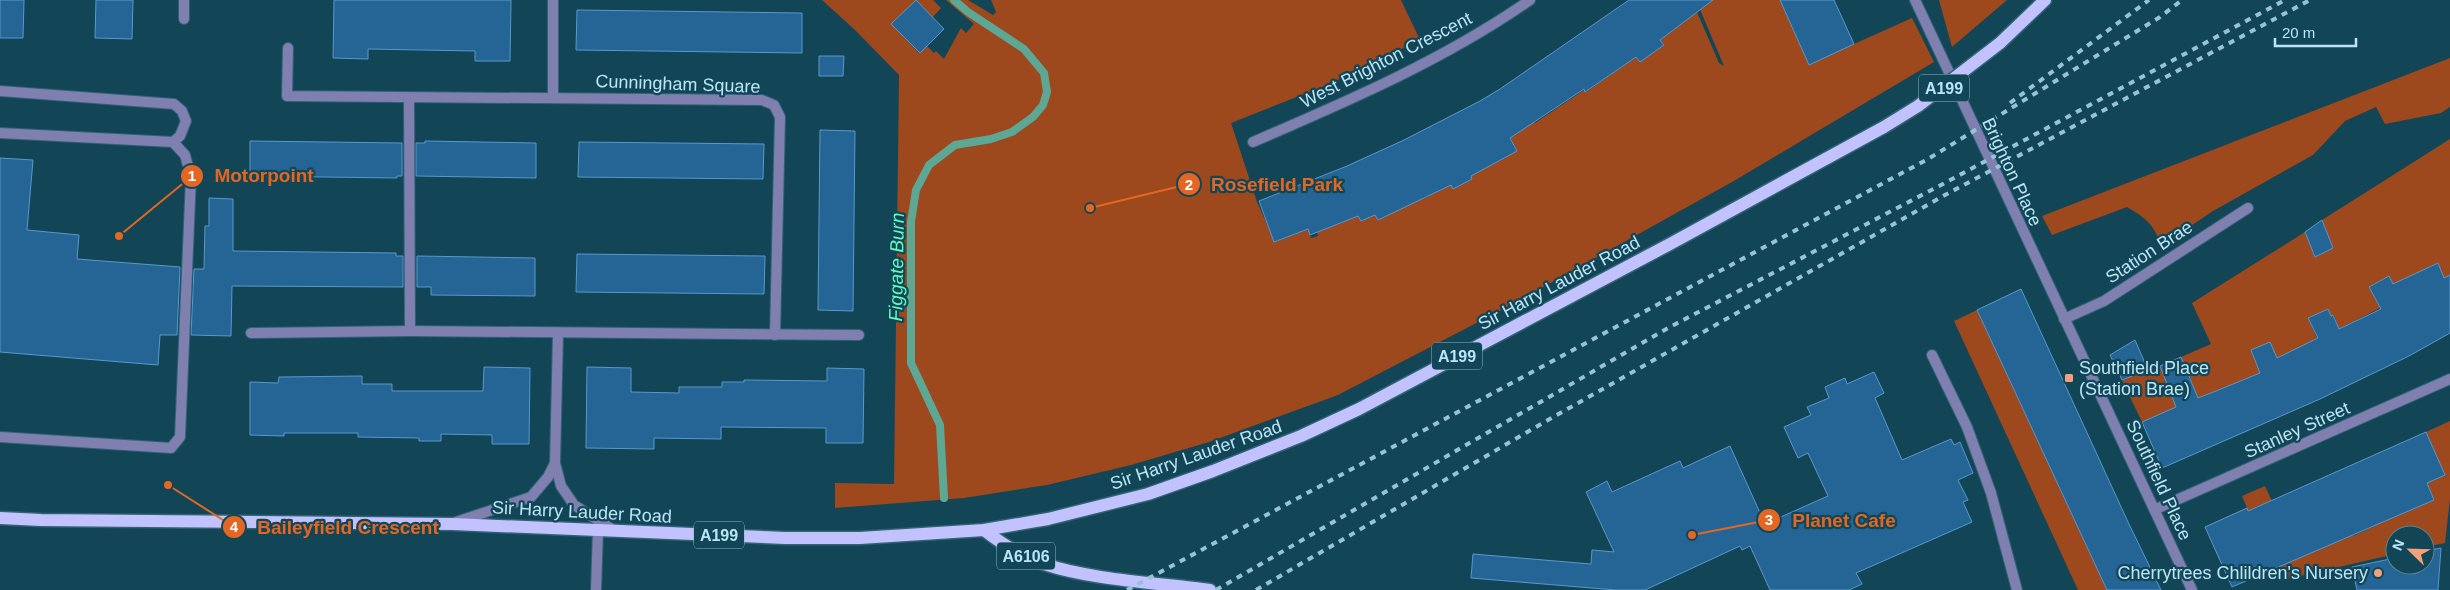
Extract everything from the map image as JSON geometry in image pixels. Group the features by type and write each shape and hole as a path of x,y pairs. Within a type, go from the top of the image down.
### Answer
{"main road":[{"name":"Sir Harry Lauder Road","path":"0,518 91,521 251,520 453,524 785,538 860,538 984,530 1048,519 1148,494 1213,471 1301,436 1359,409 1670,244 1884,127 1918,106 2000,44 2045,0"},
{"name":"A6106","path":"984,530 1015,551 1043,564 1073,572 1210,590"}],"street":[{"path":"184,0 184,19"},
{"path":"553,0 553,97"},
{"name":"West Brighton Crescent","path":"1252,142 1407,72 1461,44 1530,0"},
{"name":"Brighton Place","path":"1914,0 2031,248"},
{"name":"Cunningham Square","path":"288,48 287,96 762,100 774,105 780,117 775,335"},
{"path":"0,91 174,104 182,111 186,121 180,136 173,142 0,133"},
{"path":"409,98 410,331"},
{"path":"0,437 171,448 180,437 191,176 185,155 173,142"},
{"name":"Station Brae","path":"2064,319 2104,301 2248,208"},
{"name":"Southfield Place","path":"2031,248 2156,509 2192,590"},
{"path":"251,332 410,331 558,334 859,335"},
{"path":"558,334 555,463 561,486 574,505 615,531"},
{"path":"1932,355 1967,427 1991,493 2017,590"},
{"name":"Stanley Street","path":"2156,509 2450,379"},
{"path":"453,524 531,497 548,477 555,463"},
{"path":"596,590 598,530"}],"shaded area":[{"path":"822,0 933,0 941,8 933,17 891,24 919,53 918,37 934,53 936,51 944,59 961,28 966,33 974,24 946,0 968,0 993,15 996,12 991,0 1401,0 1420,40 1327,85 1231,123 1257,202 1275,242 1308,229 1311,238 1318,236 1317,232 1346,190 1361,221 1368,218 1366,214 1374,210 1378,220 1387,216 1414,186 1420,200 1430,196 1425,186 1423,133 1453,189 1472,179 1464,163 1498,159 1499,161 1517,151 1509,135 1509,87 1535,123 1584,90 1586,92 1636,57 1640,62 1664,45 1660,40 1697,12 1719,63 1724,66 1696,0 1780,0 1854,44 1912,18 1934,62 1732,182 1511,305 1338,395 1209,442 1131,465 1047,485 964,498 835,508 835,483 894,484 899,75 855,30"},
{"path":"1939,0 2007,0 1952,47"},
{"path":"2450,58 2450,107 2441,113 2385,124 2376,107 2345,121 2313,155 2213,211 2167,242 2161,244 2148,222 2127,207 2052,235 2042,216"},
{"path":"2450,139 2450,275 2444,278 2438,263 2428,267 2434,284 2393,284 2389,276 2369,287 2380,308 2339,329 2334,315 2331,316 2328,309 2308,318 2317,338 2260,373 2242,381 2224,411 2216,391 2198,398 2181,357 2211,344 2192,303 2305,232 2315,257 2333,248 2322,220"},
{"path":"1977,310 2107,590 2078,590 1954,321"},
{"path":"2160,366 2177,407 2142,422 2122,380"},
{"path":"2450,421 2450,499 2445,543 2435,545 2435,525 2385,525 2385,556 2279,581 2242,496 2265,486 2298,558 2347,525 2353,536 2375,526 2370,515 2406,499 2411,510 2434,500 2430,489 2423,484 2445,475 2426,432"}],"building":[{"path":"0,0 24,0 23,38 0,38"},
{"path":"96,0 133,0 132,39 95,38"},
{"path":"334,0 511,0 510,61 475,61 475,51 368,49 368,59 333,58"},
{"path":"916,0 944,29 920,53 891,24"},
{"path":"1629,0 1713,0 1660,40 1664,45 1640,62 1636,57 1585,92 1584,89 1510,138 1517,151 1471,176 1472,179 1453,189 1451,185 1378,220 1375,215 1361,221 1358,216 1310,235 1308,229 1274,242 1259,201 1347,166 1404,140 1480,101"},
{"path":"1780,0 1834,0 1854,44 1809,65"},
{"path":"577,10 802,13 802,53 576,50"},
{"path":"819,56 844,56 843,76 819,76"},
{"path":"820,130 855,131 853,311 818,310"},
{"path":"250,141 402,143 402,176 397,176 397,178 250,176"},
{"path":"425,141 536,143 536,178 416,176 416,143 425,143"},
{"path":"579,142 764,144 763,179 578,177"},
{"path":"0,158 33,160 27,230 79,235 77,259 180,267 177,335 160,335 158,365 0,352"},
{"path":"209,198 233,199 233,251 396,253 396,256 403,256 403,287 232,286 231,336 191,335 194,269 204,269 205,226 209,226"},
{"path":"2322,220 2333,248 2315,257 2305,232"},
{"path":"577,254 765,256 764,294 576,292"},
{"path":"417,256 535,258 535,296 431,295 431,287 417,287"},
{"path":"2438,263 2444,278 2450,275 2450,333 2409,356 2320,399 2162,468 2142,422 2176,407 2160,366 2181,357 2198,398 2260,373 2251,350 2270,342 2277,358 2318,338 2308,318 2328,309 2339,329 2381,309 2369,287 2389,276 2393,284"},
{"path":"2021,289 2161,590 2107,590 1977,310"},
{"path":"2135,340 2148,370 2122,380 2110,355"},
{"path":"484,367 530,368 529,444 492,444 492,435 441,434 441,441 419,441 419,438 358,437 358,433 284,433 284,436 250,435 250,382 278,383 279,377 362,376 362,384 392,384 392,391 483,391"},
{"path":"587,367 631,368 631,392 679,393 679,387 722,387 722,382 744,382 744,380 827,381 827,368 864,369 863,443 826,443 826,428 721,427 721,439 654,438 654,449 586,448"},
{"path":"1874,372 1884,393 1875,398 1902,460 1951,439 1954,445 1960,442 1973,473 1958,480 1968,500 1963,502 1972,522 1856,573 1862,584 1849,590 1770,590 1750,546 1742,550 1740,546 1645,590 1616,590 1471,578 1473,554 1591,564 1592,550 1614,552 1586,492 1607,481 1612,492 1680,461 1683,468 1730,446 1765,524 1828,496 1808,453 1798,458 1784,427 1811,415 1807,407 1829,398 1825,387 1845,378 1847,384"},
{"path":"2426,432 2445,475 2427,483 2434,500 2232,587 2205,527 2247,508 2248,511"},
{"path":"2441,548 2438,590 2357,590 2352,567 2385,560 2385,575 2435,575 2435,549"}],"waterway":[{"name":"Figgate Burn","path":"944,498 940,425 911,363 911,222 916,190 929,165 955,145 991,139 1012,132 1033,117 1043,105 1047,92 1044,73 1024,49 968,12 954,0"}],"railway":[{"path":"2010,103 2149,0"},
{"path":"1127,590 1928,159 2160,17 2182,0"},
{"path":"1216,590 1668,328 1941,185 2285,0"},
{"path":"1256,590 1548,420 1945,195 2310,0"}],"place":[{"name":"Rosefield Park","path":"1090,208"},
{"name":"Motorpoint","path":"119,236"},
{"name":"Southfield Place (Station Brae)","path":"2069,378"},
{"name":"Baileyfield Crescent","path":"168,485"},
{"name":"Planet Cafe","path":"1692,535"},
{"name":"Cherrytrees Chlildren's Nursery","path":"2378,573"}]}
